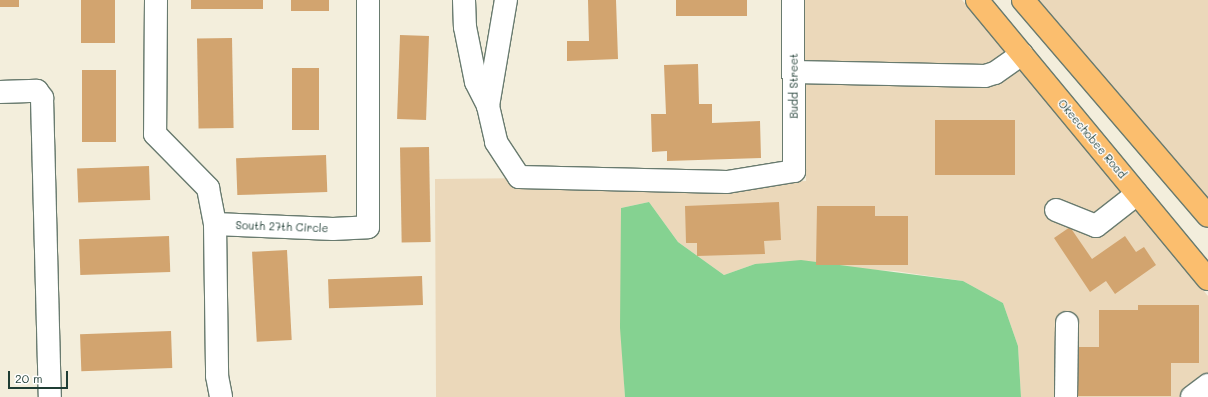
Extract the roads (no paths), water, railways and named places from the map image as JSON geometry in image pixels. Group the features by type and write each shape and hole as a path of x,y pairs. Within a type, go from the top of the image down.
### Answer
{"main road":[{"name":"Okeechobee Road","path":"977,0 1208,279"},
{"path":"1023,0 1208,216"}],"street":[{"path":"156,0 154,134 208,188 215,224 217,376 221,397"},
{"name":"South 27th Circle","path":"215,224 333,229 368,227 368,0"},
{"path":"464,0 465,27 476,82 488,106"},
{"path":"488,106 506,0"},
{"name":"Budd Street","path":"488,106 496,142 519,177 727,182 794,171 793,0"},
{"path":"794,72 985,76 994,73 1022,54"},
{"path":"0,92 37,91 42,98 50,397"},
{"path":"1056,210 1096,226 1137,194"},
{"path":"1066,397 1067,323"},
{"path":"1192,397 1208,385"}]}
